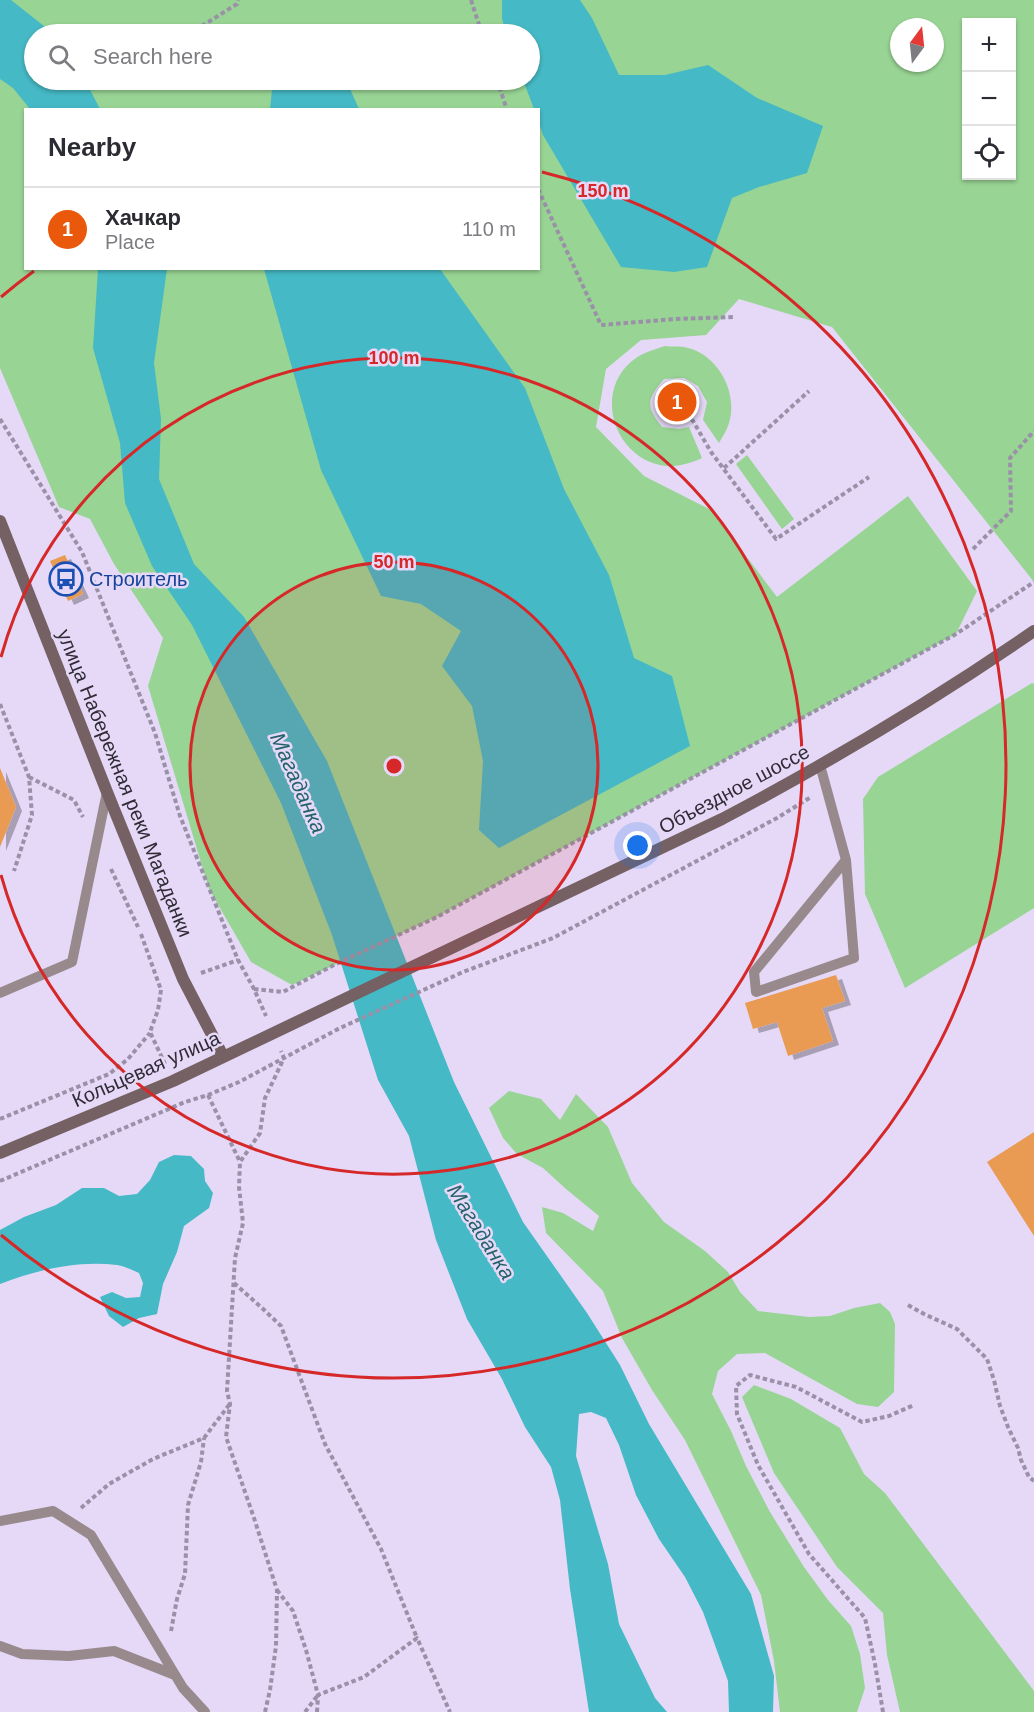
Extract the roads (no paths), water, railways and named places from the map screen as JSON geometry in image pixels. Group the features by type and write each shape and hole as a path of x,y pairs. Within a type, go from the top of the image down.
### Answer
{"street":[{"name":"улица Набережная реки Магаданки","path":"0,521 183,980 223,1056"},
{"name":"Объездное шоссе","path":"307,1016 722,819 820,765 936,696 1034,631"},
{"name":"Кольцевая улица","path":"0,1153 173,1081 307,1016"}],"lane":[{"path":"820,765 846,860 854,958 756,992 754,972 846,860"},
{"path":"0,993 72,962 107,792"},
{"path":"0,1521 53,1511 91,1534 175,1676 205,1712"},
{"path":"0,1646 22,1654 69,1656 114,1651 175,1676"}],"water":[{"path":"0,0 11,0 41,24 24,24 24,90 90,90 99,108 29,108 13,88 0,79"},
{"path":"502,0 580,0 592,18 619,75 665,75 708,65 757,98 823,126 807,173 759,187 732,198 707,267 674,272 621,267 543,135 540,126 540,108 534,108 527,90 540,90 540,24 504,24"},
{"path":"272,90 350,90 359,108 270,108"},
{"name":"Магаданка","path":"98,270 167,270 154,363 161,419 159,479 194,564 244,617 327,761 454,1082 523,1222 587,1313 620,1365 649,1424 751,1594 774,1676 773,1712 729,1712 728,1681 703,1612 685,1577 659,1539 636,1495 619,1445 606,1418 591,1412 579,1414 576,1456 608,1564 619,1624 655,1698 667,1712 589,1712 570,1589 560,1500 551,1467 525,1427 502,1379 467,1319 436,1240 409,1136 378,1080 332,935 281,803 192,625 152,566 125,503 120,443 93,348"},
{"path":"264,270 441,270 525,388 564,489 609,575 634,658 672,676 690,746 499,848 479,830 483,761 472,706 442,666 461,631 421,604 381,596 321,470"},
{"path":"174,1155 191,1156 204,1169 205,1181 213,1193 209,1208 184,1226 177,1252 163,1284 157,1314 139,1318 123,1327 109,1316 100,1297 112,1292 126,1298 140,1297 143,1283 139,1273 120,1266 87,1264 57,1267 0,1284 0,1230 24,1217 56,1205 82,1188 104,1188 119,1196 137,1194 150,1180 159,1162"}],"place":[{"name":"Хачкар","path":"677,402"},
{"name":"Строитель","path":"66,579"}]}
